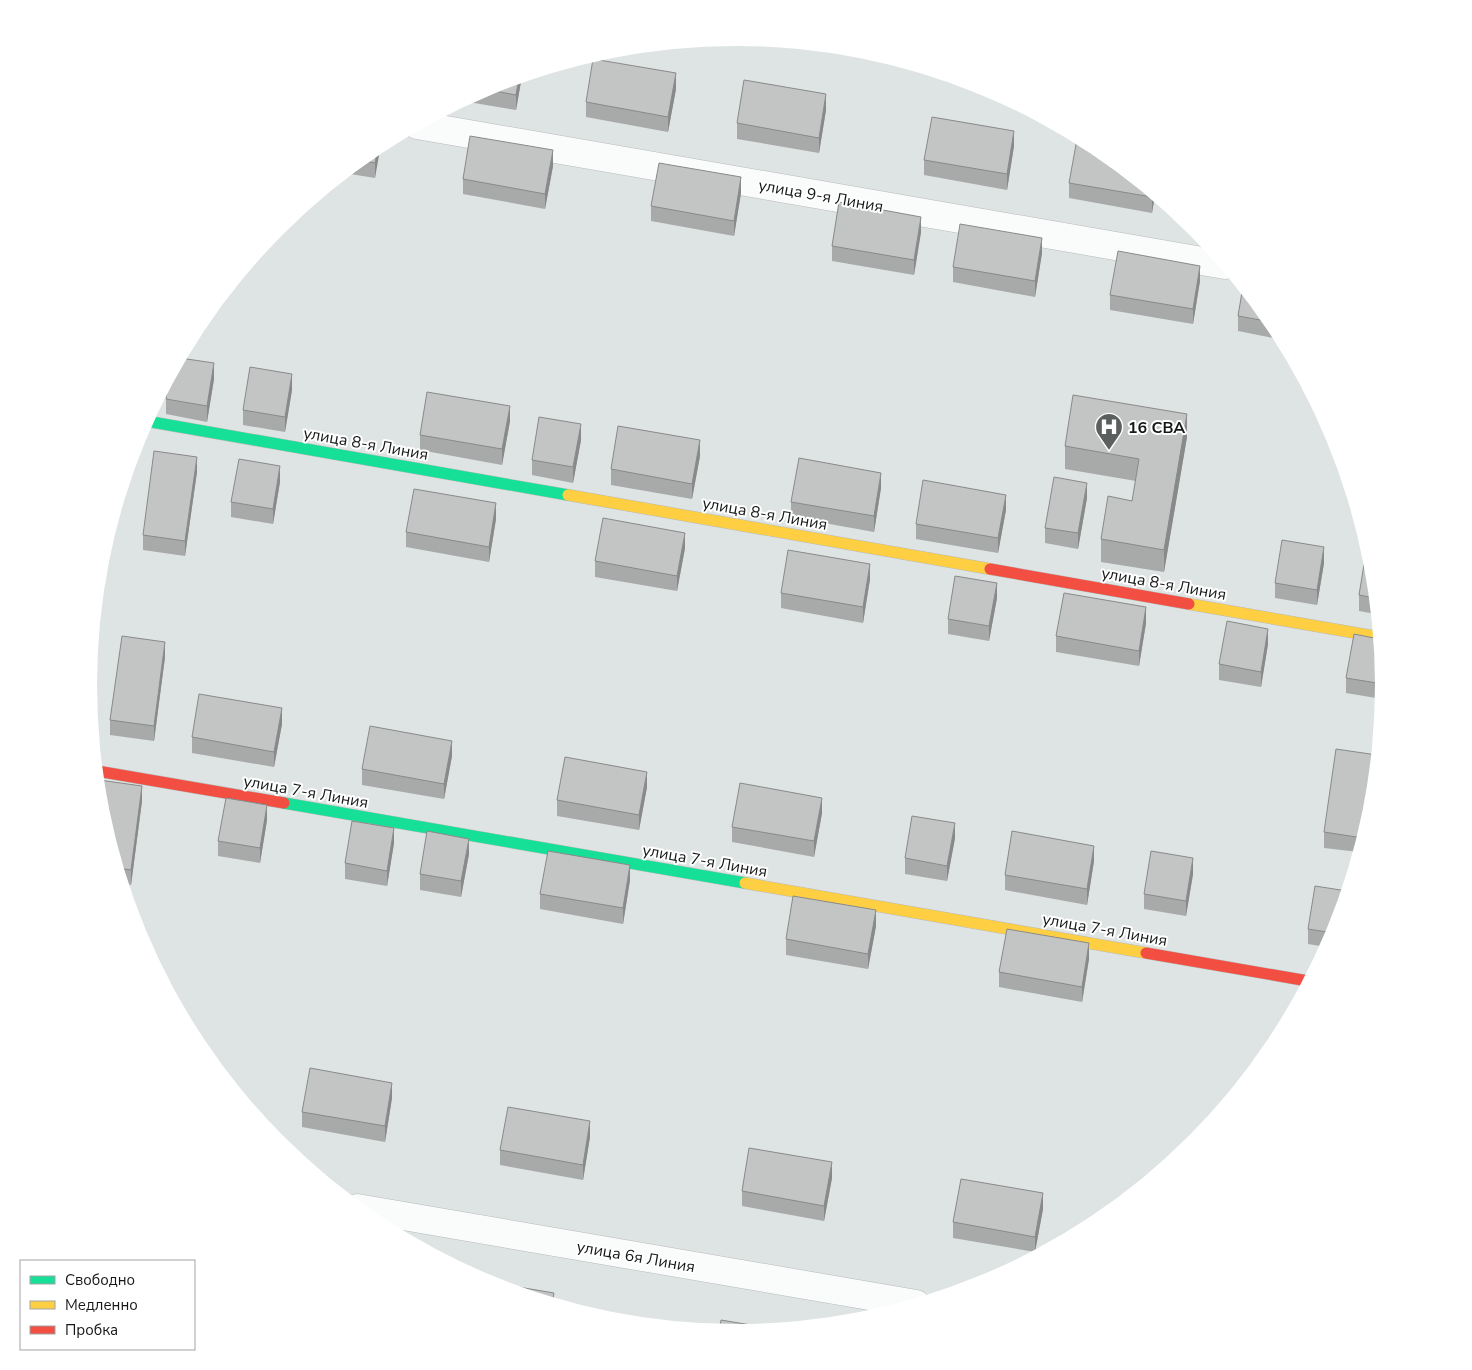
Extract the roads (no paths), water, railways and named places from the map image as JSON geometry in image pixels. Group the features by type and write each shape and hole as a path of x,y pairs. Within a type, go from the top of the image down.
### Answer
{"street":[{"name":"улица 9-я Линия","path":"427,127 1215,263"},
{"name":"улица 8-я Линия","path":"154,422 1372,636"},
{"name":"улица 7-я Линия","path":"104,772 1302,980"},
{"name":"улица 6я Линия","path":"374,1211 902,1302"}],"place":[{"name":"16 СВА","path":"1109,451"}]}
